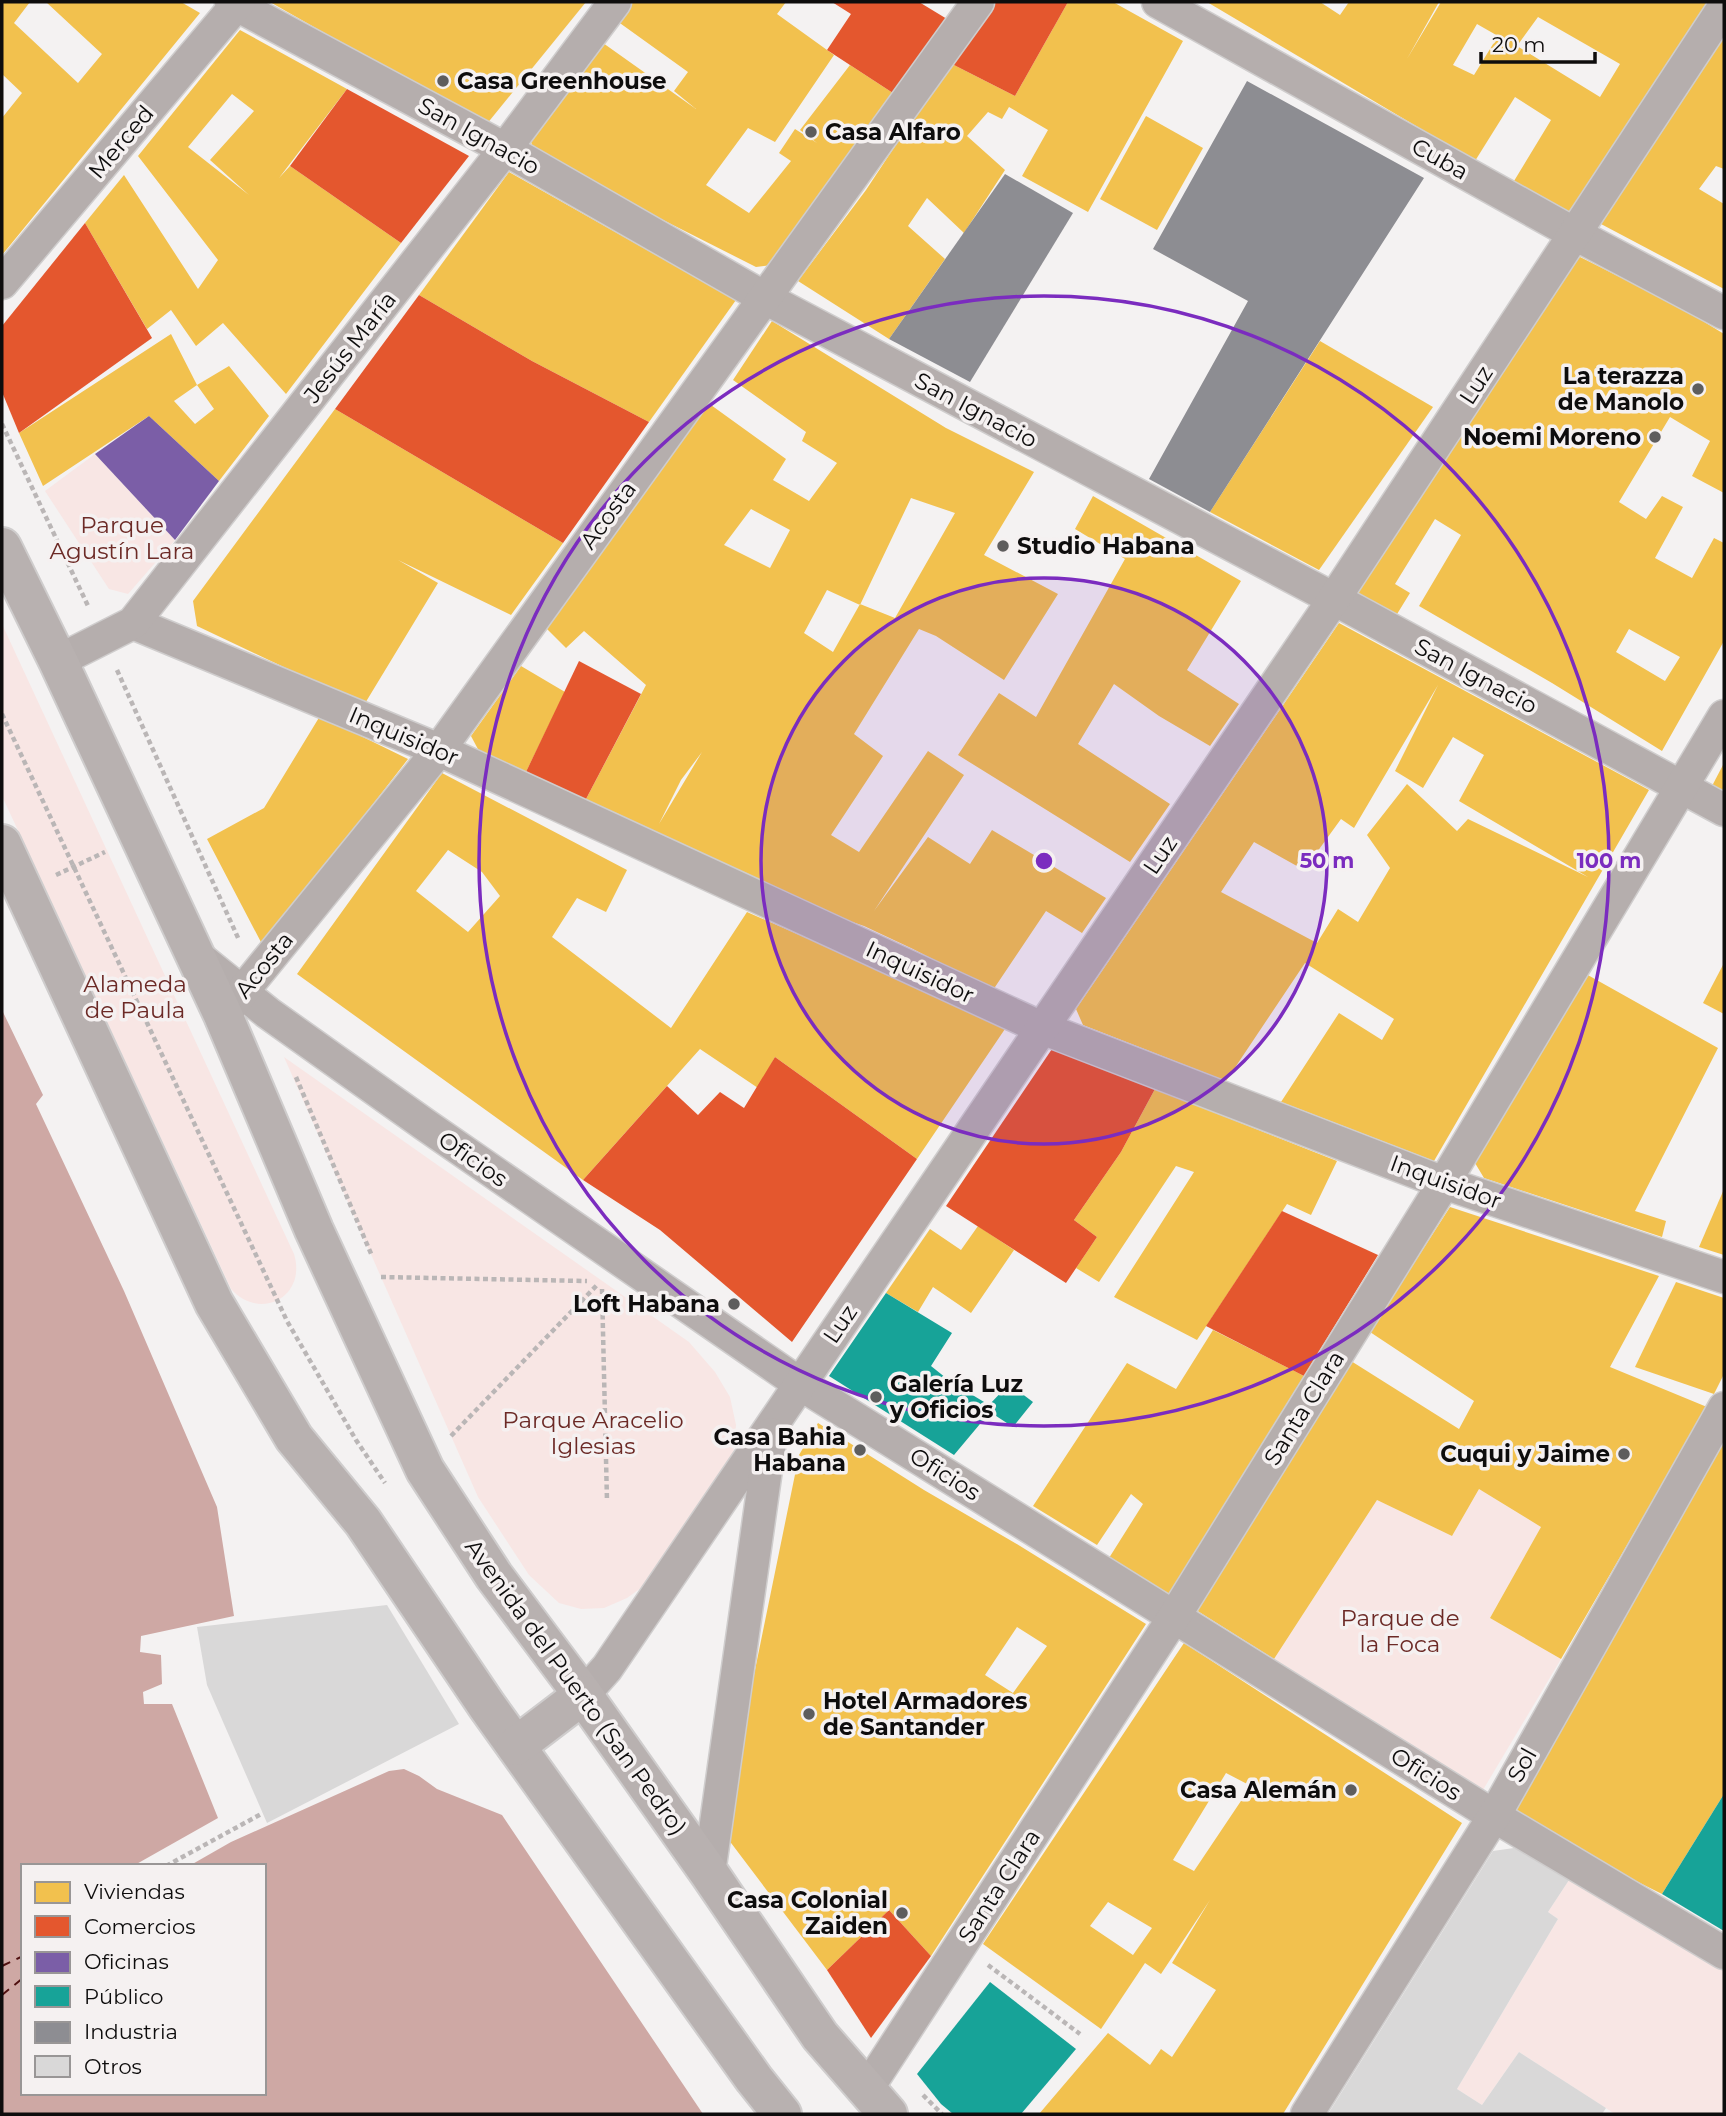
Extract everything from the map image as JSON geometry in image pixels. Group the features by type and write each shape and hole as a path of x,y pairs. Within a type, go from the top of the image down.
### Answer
{"main road":[{"name":"Avenida del Puerto (San Pedro)","path":"2,547 58,661 193,953 240,994 314,1230 425,1470 494,1576 583,1695 820,2036 877,2102"},
{"path":"2,844 214,1303 294,1438 363,1522 516,1746 782,2114"},
{"path":"516,1746 583,1695"}],"street":[{"name":"Jesús María","path":"58,661 133,623 505,149 615,2"},
{"name":"Acosta","path":"240,994 439,750 978,2"},
{"name":"Cuba","path":"1158,2 1575,234 1724,313"},
{"name":"San Ignacio","path":"236,3 505,149 765,298 1334,599 1724,810"},
{"name":"Merced","path":"2,282 236,3"},
{"name":"Luz","path":"583,1695 607,1668 1334,599 1724,7"},
{"name":"Inquisidor","path":"133,623 439,750 1042,1028 1444,1183 1724,1277"},
{"name":"Santa Clara","path":"877,2102 1444,1183 1724,716"},
{"name":"Oficios","path":"240,994 800,1384 1494,1816 1724,1953"},
{"name":"Sol","path":"1307,2114 1494,1816 1724,1408"},
{"path":"709,1873 772,1426"}],"path":[{"path":"2,424 103,638 240,994"},
{"path":"2,714 278,1300"},
{"path":"55,876 108,851"},
{"path":"294,1073 381,1277 601,1281"},
{"path":"451,1436 601,1281"},
{"path":"601,1281 607,1502"},
{"path":"170,1864 263,1813"},
{"path":"980,1959 1080,2034"}],"green space":[{"name":"Parque Agustín Lara","path":"95,454 175,540 128,594 109,589 45,491"},
{"name":"Alameda de Paula","path":"2,624 294,1254 294,1282 279,1300 268,1304 255,1303 243,1299 231,1289 2,796"},
{"name":"Parque Aracelio Iglesias","path":"284,1057 689,1342 715,1372 730,1397 736,1425 733,1458 648,1583 627,1598 604,1608 581,1609 559,1603 529,1575 478,1497"},
{"name":"Parque de la Foca","path":"1479,1489 1541,1527 1490,1618 1561,1659 1483,1790 1274,1659 1377,1500 1452,1536"},
{"path":"1571,1877 1724,1968 1724,2114 1615,2114 1519,2052 1482,2105 1457,2089 1558,1919 1548,1912"}],"shaded area":[{"path":"2,1010 43,1095 36,1104 124,1291 217,1507 234,1616 141,1636 140,1652 161,1655 162,1684 143,1692 144,1704 172,1704 218,1818 137,1864 21,1864 21,2095 266,2095 266,1864 192,1864 231,1842 389,1771 404,1769 437,1789 502,1815 703,2114 2,2114"}],"building: Viviendas":[{"path":"2,2 30,2 14,23 78,83 102,54 46,2 181,2 200,13 2,255 2,118 22,93 2,74"},
{"path":"270,2 586,2 486,125"},
{"path":"632,2 786,2 777,14 834,55 775,142 748,128 706,185 749,213 791,161 779,153 795,129 817,143 800,130 850,65 896,95 779,264 756,267 580,178 533,148 529,136 603,43 696,109 674,91 688,72 617,21"},
{"path":"1068,2 1113,2 1183,41 1088,212 1022,176 1048,130 1009,107 1002,119 988,112 967,136 1005,170 964,233 927,198 908,226 945,259 889,339 798,281 866,190 950,63 1015,96"},
{"path":"1207,2 1320,2 1340,15 1349,2 1439,2 1407,59 1441,2 1713,2 1632,116 1570,215 1514,181 1551,120 1515,97 1475,161","holes":["1538,17 1620,64 1600,97 1517,46","1477,24 1498,36 1474,75 1453,65"]},
{"path":"240,30 347,89 279,178 290,166 401,243 286,394 223,323 196,346 171,310 147,329 85,223 124,175 198,289 218,260 138,156","holes":["232,94 254,111 210,160 249,195 188,147"]},
{"path":"1724,34 1724,169 1716,166 1699,189 1724,204 1724,289 1601,224"},
{"path":"1146,116 1203,148 1157,230 1100,199"},
{"path":"509,172 736,300 649,422 532,361 419,295"},
{"path":"1576,255 1680,307 1724,334 1724,493 1692,476 1710,441 1670,417 1619,502 1646,519 1662,496 1683,507 1655,558 1692,578 1714,538 1724,543 1724,641 1662,751 1419,606 1461,535 1435,519 1395,584 1410,593 1394,619 1353,593","holes":["1629,629 1680,657 1665,681 1616,652"]},
{"path":"772,321 946,428 1034,472 984,555 1058,594 1004,680 936,636 919,629 854,734 883,756 831,835 859,852 928,751 964,775 874,911 928,837 970,864 992,830 1106,898 1082,933 1046,911 993,990 864,926 820,911 585,801 646,685 584,631 566,648 542,624 704,400 786,459 773,480 809,501 837,463 802,441 806,432 733,380","holes":["911,498 955,513 895,618 860,604","751,509 790,530 770,568 724,545","827,590 860,605 833,652 804,633","702,752 659,824 681,780"]},
{"path":"171,334 197,385 229,366 269,416 219,481 149,416 43,486 19,433","holes":["197,385 214,409 195,424 174,401"]},
{"path":"1320,341 1433,407 1319,570 1210,512"},
{"path":"335,409 563,543 511,615 398,560 438,583 364,705 197,626 193,601"},
{"path":"1093,496 1241,581 1187,670 1239,704 1210,746 1159,716 1114,684 1078,744 1170,804 1130,862 958,755 999,693 1036,717 1125,559 1075,529"},
{"path":"1339,623 1649,790 1434,1161 1281,1102 1339,1013 1382,1040 1394,1019 1305,963 1226,1081 1083,1025 1076,1009","holes":["1438,685 1395,771 1423,788 1453,737 1484,755 1459,801 1588,877 1468,819 1457,831 1407,784 1367,835 1390,868 1358,922 1338,909 1317,943 1221,892 1254,842 1304,870 1341,819 1354,828"]},
{"path":"521,666 565,692 525,774 480,753 471,736"},
{"path":"320,716 408,759 263,946 207,839 264,808"},
{"path":"1724,763 1724,792 1712,786"},
{"path":"442,773 627,870 606,912 577,898 552,937 671,1028 747,912 1007,1026 917,1159 775,1057 758,1088 700,1049 583,1180 297,974","holes":["448,850 482,872 500,896 468,932 416,891"]},
{"path":"1724,963 1724,1014 1703,1003"},
{"path":"1586,974 1718,1048 1635,1211 1666,1221 1662,1237 1484,1178 1475,1163"},
{"path":"1155,1089 1337,1161 1311,1215 1287,1204 1197,1340 1114,1297 1194,1172 1176,1166 1099,1282 1076,1268 1097,1237 1074,1220 1121,1152"},
{"path":"1724,1189 1724,1255 1699,1247"},
{"path":"1450,1207 1659,1276 1610,1367 1707,1407 1561,1659 1490,1618 1541,1527 1479,1489 1452,1536 1377,1500 1274,1659 1196,1610 1351,1361 1459,1429 1474,1401 1370,1332"},
{"path":"978,1226 1014,1250 971,1313 933,1287 918,1312 886,1293 930,1229 961,1250"},
{"path":"1676,1282 1724,1298 1724,1374 1714,1394 1635,1367"},
{"path":"1213,1330 1304,1376 1169,1594 1109,1558 1143,1504 1131,1494 1097,1545 1033,1506 1127,1363 1176,1389"},
{"path":"818,1423 1146,1624 931,1956 889,1910 827,1970 722,1831 799,1455","holes":["1017,1627 1047,1646 1013,1693 985,1675"]},
{"path":"1724,1430 1724,1794 1662,1894 1509,1813"},
{"path":"1184,1643 1462,1823 1283,2114 1039,2114 1108,2033 1150,2065 1161,2049 1172,2057 1216,1990 1172,1963 1210,1900 1161,1974 1145,1963 1101,2029 983,1944","holes":["1226,1773 1251,1786 1194,1871 1173,1860","1108,1902 1152,1928 1133,1955 1090,1926"]}],"building: Comercios":[{"path":"832,2 919,2 947,19 896,95 827,50 851,14"},
{"path":"995,2 1068,2 1015,96 950,63"},
{"path":"347,89 469,156 401,243 290,166"},
{"path":"85,223 152,338 19,433 2,392 2,326"},
{"path":"419,295 532,361 649,422 563,543 335,409"},
{"path":"579,661 641,694 585,801 525,774"},
{"path":"1052,1049 1155,1089 1121,1152 1074,1220 1097,1237 1066,1283 946,1206"},
{"path":"775,1057 917,1159 792,1342 660,1230 583,1180 667,1086 698,1115 720,1092 744,1108"},
{"path":"1282,1211 1378,1255 1304,1376 1206,1326"},
{"path":"889,1910 931,1956 871,2038 827,1970"}],"building: Oficinas":[{"path":"149,416 219,481 175,540 95,454"}],"building: Público":[{"path":"886,1293 952,1333 931,1366 951,1382 989,1405 1009,1384 1033,1402 1013,1427 990,1412 954,1455 829,1376"},
{"path":"1724,1794 1724,1931 1662,1894"},
{"path":"990,1982 1076,2049 1021,2114 953,2114 941,2104 917,2074"}],"building: Industria":[{"path":"1247,81 1424,178 1210,512 1149,479 1248,301 1153,249"},
{"path":"1005,174 1073,213 970,382 889,339"}],"building: Otros":[{"path":"387,1605 459,1724 267,1823 207,1685 197,1627"},
{"path":"1514,1848 1571,1877 1548,1912 1558,1919 1457,2089 1482,2105 1519,2052 1606,2108 1602,2114 1328,2114 1493,1851"}],"ferry route":[{"path":"2,1966 21,1957"},
{"path":"2,1995 21,1980"}],"place":[{"name":"Casa Greenhouse","path":"443,81"},
{"name":"Casa Alfaro","path":"811,132"},
{"name":"La terazza de Manolo","path":"1698,389"},
{"name":"Noemi Moreno","path":"1655,437"},
{"name":"Studio Habana","path":"1003,546"},
{"name":"Loft Habana","path":"734,1304"},
{"name":"Galería Luz y Oficios","path":"876,1397"},
{"name":"Casa Bahia Habana","path":"860,1450"},
{"name":"Cuqui y Jaime","path":"1624,1454"},
{"name":"Hotel Armadores de Santander","path":"809,1714"},
{"name":"Casa Alemán","path":"1351,1790"},
{"name":"Casa Colonial Zaiden","path":"902,1913"}]}
